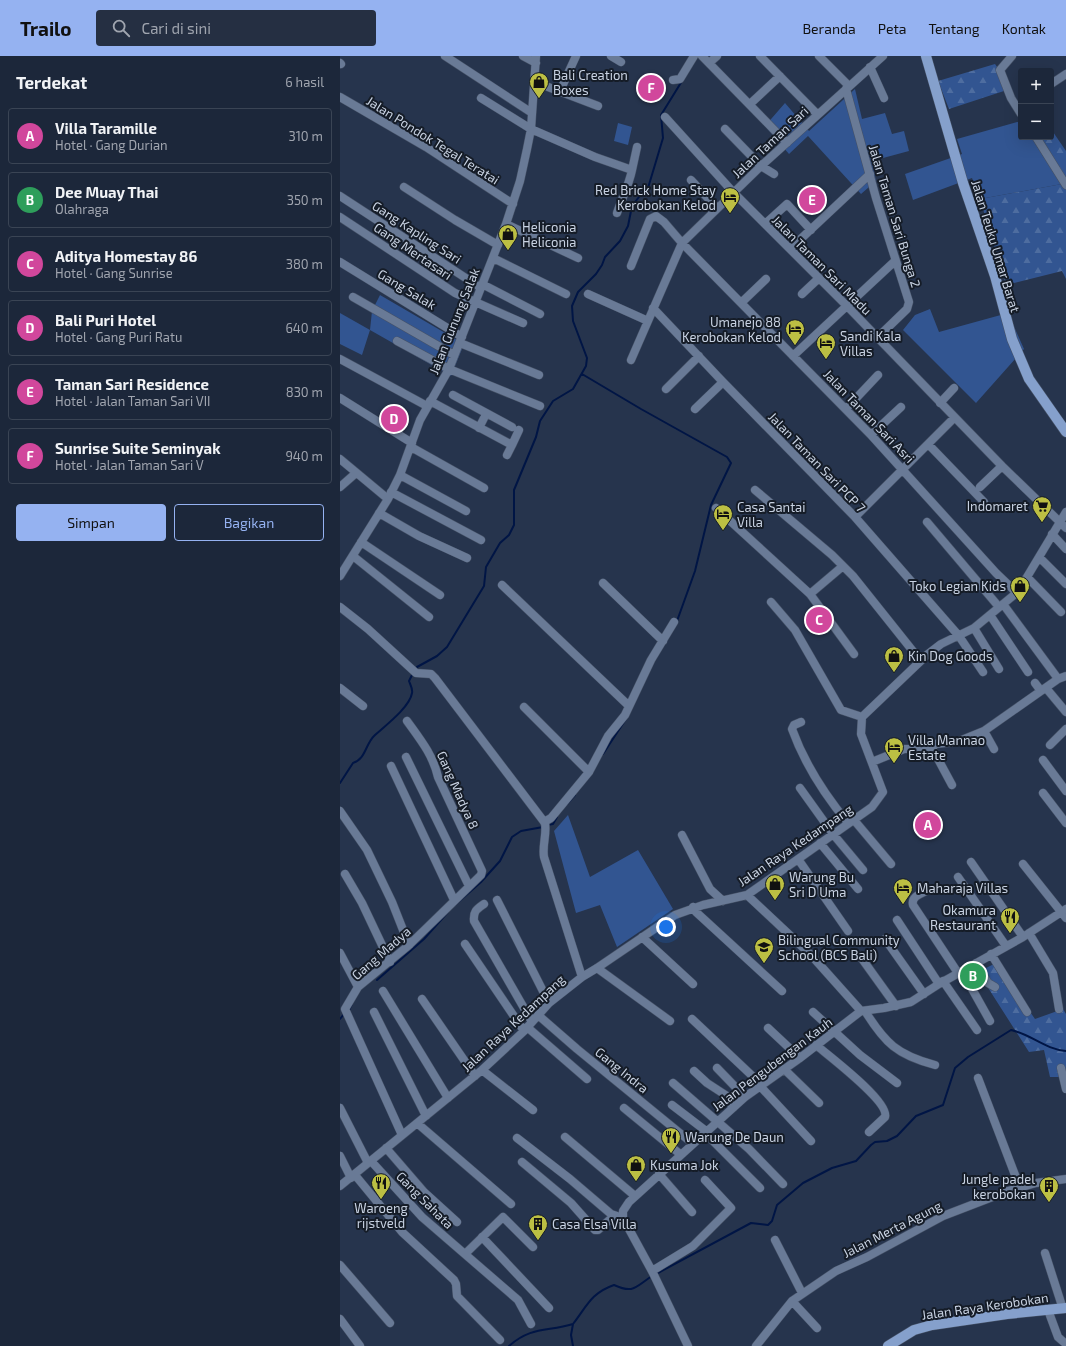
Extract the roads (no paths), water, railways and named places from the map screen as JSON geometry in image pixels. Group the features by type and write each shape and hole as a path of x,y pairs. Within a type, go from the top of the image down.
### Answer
{"main road":[{"name":"Jalan Teuku Umar Barat","path":"926,56 963,183 995,276 1012,339 1029,379 1066,432"},
{"name":"Jalan Raya Kerobokan","path":"888,1346 914,1330 932,1325 1065,1308"}],"street":[{"path":"445,56 532,113"},
{"path":"522,56 536,60"},
{"path":"560,91 576,56"},
{"path":"611,56 621,62"},
{"path":"673,80 680,79 694,56"},
{"path":"702,56 787,143"},
{"path":"709,63 717,56"},
{"path":"760,56 817,114"},
{"path":"819,56 847,88"},
{"name":"Jalan Taman Sari","path":"631,360 682,243 733,192 817,114 883,56"},
{"path":"1012,56 1000,70 1004,82 1018,107"},
{"name":"Jalan Gunung Salak","path":"340,576 379,513 400,475 429,404 449,369 506,224 524,166 531,129 536,60"},
{"path":"870,67 884,98"},
{"path":"1054,82 1066,74"},
{"path":"750,104 780,76"},
{"path":"535,82 598,106"},
{"name":"Jalan Taman Sari Bunga 2","path":"847,88 870,174 909,305 876,338"},
{"name":"Jalan Pondok Tegal Teratai","path":"340,97 419,143 513,204"},
{"path":"481,98 531,129 595,157 632,170"},
{"name":"Jalan Taman Sari Madu","path":"665,117 733,192 847,306 954,418 1066,528"},
{"path":"724,129 761,166 774,174"},
{"path":"1038,140 1064,175 1066,185"},
{"path":"617,213 622,196 629,185 637,147"},
{"path":"790,249 870,174"},
{"path":"691,180 717,208"},
{"path":"404,187 454,220 498,245"},
{"name":"Gang Kapling Sari","path":"340,196 482,286 540,314"},
{"path":"765,224 787,204 811,230"},
{"name":"Jalan Taman Sari Asri","path":"631,266 650,219 656,216 664,222 682,243 871,435 996,573 1016,592"},
{"name":"Gang Mertasari","path":"340,217 455,293 523,323"},
{"path":"506,224 578,258"},
{"path":"493,258 566,294"},
{"path":"793,356 895,261"},
{"name":"Gang Salak","path":"340,262 461,340 539,375"},
{"path":"802,294 819,278"},
{"path":"741,303 766,279"},
{"path":"588,294 648,321"},
{"path":"353,297 454,355"},
{"name":"Jalan Taman Sari PCP 7","path":"653,308 855,517 959,636 983,672"},
{"path":"398,341 449,369 540,406"},
{"path":"666,389 699,356"},
{"path":"340,359 512,445"},
{"path":"846,409 878,375"},
{"path":"696,409 723,382"},
{"path":"940,403 954,388"},
{"path":"453,395 516,429 512,445 507,455"},
{"path":"340,398 412,445 484,488"},
{"path":"871,435 901,407"},
{"path":"479,428 486,414"},
{"path":"855,517 902,468 928,445 954,418"},
{"path":"928,445 984,502"},
{"path":"340,459 356,473 389,496 481,540"},
{"path":"980,487 1002,466"},
{"path":"340,487 356,473"},
{"path":"400,475 466,511"},
{"path":"755,490 843,566 920,660"},
{"path":"716,508 810,594 854,654"},
{"path":"771,602 795,630 840,709 862,717 920,660 941,644 974,628 1016,592 1027,577 1066,512"},
{"path":"379,513 419,536 467,558"},
{"path":"926,522 1001,606 1056,676"},
{"path":"1052,534 1066,549"},
{"path":"361,542 440,595"},
{"path":"352,556 429,616"},
{"path":"1039,557 1066,584"},
{"path":"810,594 843,566"},
{"path":"1027,577 1061,612"},
{"path":"603,582 663,641"},
{"path":"502,585 630,706"},
{"path":"340,607 368,629 416,673 431,674 435,678 545,825"},
{"path":"990,615 1028,672"},
{"path":"582,977 544,857 543,850 545,825 589,772 608,736 630,706 645,672 674,622"},
{"path":"974,628 998,669"},
{"path":"872,762 904,749 923,752 931,746 957,742 984,731 1066,676"},
{"path":"1035,683 1066,712"},
{"path":"340,688 363,706"},
{"path":"524,707 589,772"},
{"name":"Jalan Raya Kedampang","path":"340,1186 482,1070 528,1027 549,1004 582,977 675,915 694,908 747,895 872,807 882,795 882,788 861,734 862,717"},
{"name":"Gang Madya 8","path":"407,721 426,747 435,764 438,777 482,871"},
{"path":"802,722 792,728 811,773 851,822 891,864"},
{"path":"1050,744 1066,729"},
{"path":"984,731 994,749"},
{"path":"931,746 952,786"},
{"path":"406,757 469,886"},
{"path":"1043,760 1066,791"},
{"path":"391,766 454,900"},
{"path":"800,788 833,834 863,870"},
{"path":"1043,793 1066,823"},
{"path":"340,811 367,850 392,902 409,945"},
{"path":"682,835 710,889 722,901"},
{"path":"820,843 858,889"},
{"path":"798,859 848,931"},
{"path":"971,862 1053,973 1059,1009"},
{"path":"1023,864 1065,913"},
{"name":"Gang Madya","path":"402,1134 348,1019 345,1009 358,987 390,962 440,917 454,900 481,875 482,871"},
{"path":"345,874 362,903 390,962"},
{"path":"958,877 1006,946"},
{"path":"926,891 915,897 912,905 960,972 990,1021"},
{"path":"747,895 811,955 863,1011 894,1048 911,1058 934,1065"},
{"path":"497,900 549,1004"},
{"path":"484,904 475,910 473,914 474,920 528,1027"},
{"path":"694,908 696,912 782,991"},
{"name":"Jalan Pengubengan Kauh","path":"622,1218 625,1206 718,1120 745,1097 863,1011 911,1002 991,954 1065,913"},
{"path":"897,920 941,983 977,1030"},
{"path":"642,937 694,984"},
{"path":"885,939 924,994"},
{"path":"465,944 528,1027 587,1079"},
{"path":"340,953 358,987"},
{"path":"991,954 1027,1012"},
{"path":"860,956 896,1006"},
{"path":"976,963 988,983 995,987"},
{"path":"597,968 670,1021"},
{"path":"383,991 448,1098"},
{"path":"422,999 475,1076"},
{"path":"374,1012 426,1116"},
{"path":"812,1012 834,1032 897,1083"},
{"name":"Gang Indra","path":"538,1015 577,1050 692,1143"},
{"path":"692,1019 761,1086 812,1141"},
{"path":"768,1028 800,1058"},
{"path":"816,1045 864,1086 885,1110 885,1117 869,1132"},
{"path":"717,1068 745,1097"},
{"path":"1061,1068 1066,1089"},
{"path":"784,1069 819,1103"},
{"path":"482,1070 533,1110"},
{"path":"694,1071 707,1084 727,1096 733,1108"},
{"path":"978,1078 1020,1188"},
{"path":"673,1083 718,1120 783,1184"},
{"path":"672,1104 705,1132 760,1188"},
{"name":"Gang Sahata","path":"340,1108 369,1162 422,1217 518,1300 531,1324"},
{"path":"624,1108 680,1154"},
{"path":"417,1123 511,1204"},
{"path":"565,1137 635,1196"},
{"path":"517,1138 614,1216 622,1218 653,1274 688,1346"},
{"path":"386,1148 424,1192 457,1222"},
{"path":"340,1156 353,1176 402,1232 454,1280 456,1284 457,1296 500,1340"},
{"path":"522,1162 571,1202 595,1230 601,1228 614,1216"},
{"path":"659,1174 692,1212"},
{"name":"Jalan Merta Agung","path":"756,1346 792,1301 830,1274 867,1257 931,1221 1020,1188 1047,1181 1066,1179"},
{"path":"653,1274 693,1246 731,1208 704,1180"},
{"path":"465,1254 503,1217 533,1247"},
{"path":"482,1237 549,1308"},
{"path":"775,1240 802,1293"},
{"path":"1045,1253 1065,1308"},
{"path":"340,1265 390,1323"},
{"path":"792,1301 817,1328"},
{"path":"1048,1310 1063,1341"},
{"path":"340,1320 360,1346"}],"waterway":[{"path":"417,667 437,656 447,647 484,586 486,567 500,543 509,535 514,525 514,490 536,437 540,421 553,401 573,389 586,366 587,358 573,321 572,306 578,292 596,274 605,257 620,241 628,226 632,206 648,188 663,138 661,115 682,81"},
{"path":"582,374 727,457 731,463 711,505 695,571 677,621"},
{"path":"340,783 353,763 361,758 375,735 407,704 412,693 412,688 409,681 413,673"},
{"path":"603,754 626,719"},
{"path":"567,804 575,795"},
{"path":"547,825 553,824 557,817"},
{"path":"455,905 481,882 500,861 512,837 521,831 543,827"},
{"path":"377,980 424,939 448,912"},
{"path":"348,1012 352,1004"},
{"path":"340,1019 344,1014"},
{"path":"656,1274 751,1223 768,1225 772,1221 777,1205 803,1183 832,1168 856,1161 875,1142 887,1141 897,1136 916,1116 943,1105 955,1068 968,1057 1011,1030 1026,1035 1051,1048 1066,1051"},
{"path":"509,1346 525,1335 533,1332 573,1324 590,1301 606,1288 614,1285 626,1289 634,1288 652,1276"},
{"path":"573,1324 571,1335 573,1346"}],"place":[{"name":"Sunrise Suite Seminyak","path":"651,88"},
{"name":"Bali Creation Boxes","path":"539,99"},
{"name":"Taman Sari Residence","path":"812,200"},
{"name":"Red Brick Home Stay Kerobokan Kelod","path":"730,214"},
{"name":"Heliconia Heliconia","path":"508,251"},
{"name":"Umanejo 88 Kerobokan Kelod","path":"795,346"},
{"name":"Sandi Kala Villas","path":"826,360"},
{"name":"Bali Puri Hotel","path":"394,419"},
{"name":"Indomaret","path":"1042,523"},
{"name":"Casa Santai Villa","path":"723,531"},
{"name":"Toko Legian Kids","path":"1020,603"},
{"name":"Aditya Homestay 86","path":"819,620"},
{"name":"Kin Dog Goods","path":"894,673"},
{"name":"Villa Mannao Estate","path":"894,764"},
{"name":"Villa Taramille","path":"928,825"},
{"name":"Warung Bu Sri D Uma","path":"775,901"},
{"name":"Maharaja Villas","path":"903,905"},
{"name":"Okamura Restaurant","path":"1010,934"},
{"name":"Bilingual Community School (BCS Bali)","path":"764,964"},
{"name":"Dee Muay Thai","path":"973,976"},
{"name":"Warung De Daun","path":"671,1154"},
{"name":"Kusuma Jok","path":"636,1182"},
{"name":"Waroeng rijstveld","path":"381,1200"},
{"name":"Jungle padel kerobokan","path":"1049,1203"},
{"name":"Casa Elsa Villa","path":"538,1241"}]}
